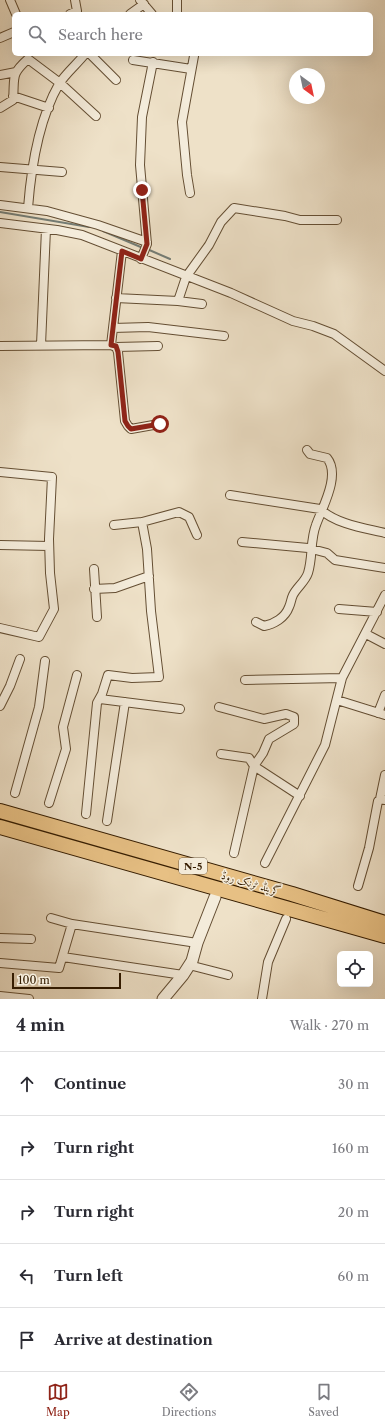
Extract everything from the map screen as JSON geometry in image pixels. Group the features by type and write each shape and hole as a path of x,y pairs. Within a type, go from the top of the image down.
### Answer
{"highway":[{"name":"گرینڈ ٹرنک روڈ","path":"0,812 292,894 385,924"},
{"name":"گرینڈ ٹرنک روڈ","path":"0,827 287,914 385,936"},
{"path":"287,914 292,894"}],"street":[{"path":"10,0 15,12"},
{"path":"75,0 77,11 75,12"},
{"path":"177,0 177,12"},
{"path":"132,12 142,2 150,12"},
{"path":"0,38 12,33"},
{"path":"0,108 13,100 16,72 28,56 96,116"},
{"path":"28,208 32,171 40,135 49,108 60,83 83,56"},
{"path":"92,56 116,80"},
{"path":"190,193 182,122 194,56"},
{"path":"133,60 192,69"},
{"path":"143,256 147,243 140,165 142,117 153,62"},
{"path":"0,75 16,72"},
{"path":"13,96 49,108"},
{"path":"0,167 32,171 62,172"},
{"path":"0,205 28,208 65,224 82,235 122,251 143,256 231,293 293,322 313,326 334,334 385,371"},
{"path":"178,301 188,275 194,265 209,245 221,222 234,208 285,216 300,220 337,220"},
{"path":"0,223 46,229 65,224 98,225 147,243"},
{"path":"41,345 46,229"},
{"path":"122,251 113,328 114,346 118,352 125,421 131,429 160,424"},
{"path":"116,298 178,301 202,304"},
{"path":"113,328 148,327 224,336"},
{"path":"0,346 158,346"},
{"path":"256,622 264,626 273,624 288,611 294,594 307,575 316,525 322,511 332,477 331,465 327,458 310,454 307,450"},
{"path":"0,472 52,477 49,546 54,609 44,625 42,634 39,638 0,628"},
{"path":"230,495 320,509 326,514 361,528 385,533"},
{"path":"114,525 142,522 179,512 184,513 189,517 197,535"},
{"path":"86,814 97,703 100,699 108,675 132,678 159,677 151,611 147,550 142,522"},
{"path":"242,542 312,549 327,553 335,560 385,568"},
{"path":"0,545 49,546"},
{"path":"94,569 94,589 97,617"},
{"path":"94,589 115,588 149,576"},
{"path":"265,863 325,745 342,678 385,595"},
{"path":"339,609 377,612"},
{"path":"366,634 385,644"},
{"path":"0,706 10,686 20,659"},
{"path":"15,793 39,707 45,661"},
{"path":"49,803 66,749 63,726 76,675"},
{"path":"245,680 342,678"},
{"path":"337,700 381,714 385,695"},
{"path":"100,699 180,709"},
{"path":"107,821 125,702"},
{"path":"219,707 264,719 286,714 295,719 294,724 269,739 254,766 234,853"},
{"path":"221,754 249,758 254,766 300,796"},
{"path":"358,886 369,848 378,801 383,800 385,775"},
{"path":"163,999 183,975 189,965 215,897"},
{"path":"262,999 268,962 287,914"},
{"path":"50,918 72,924 197,942"},
{"path":"0,963 60,968 72,924"},
{"path":"0,938 31,939"},
{"path":"63,957 183,975"},
{"path":"189,965 228,975"},
{"path":"0,996 29,999"}],"waterway":[{"path":"0,212 89,227"},
{"path":"103,231 143,248"},
{"path":"147,249 170,259"}],"route":[{"path":"142,190 147,244 141,259 122,251 111,345 116,346 118,352 125,421 128,426 131,429 160,424"}]}
